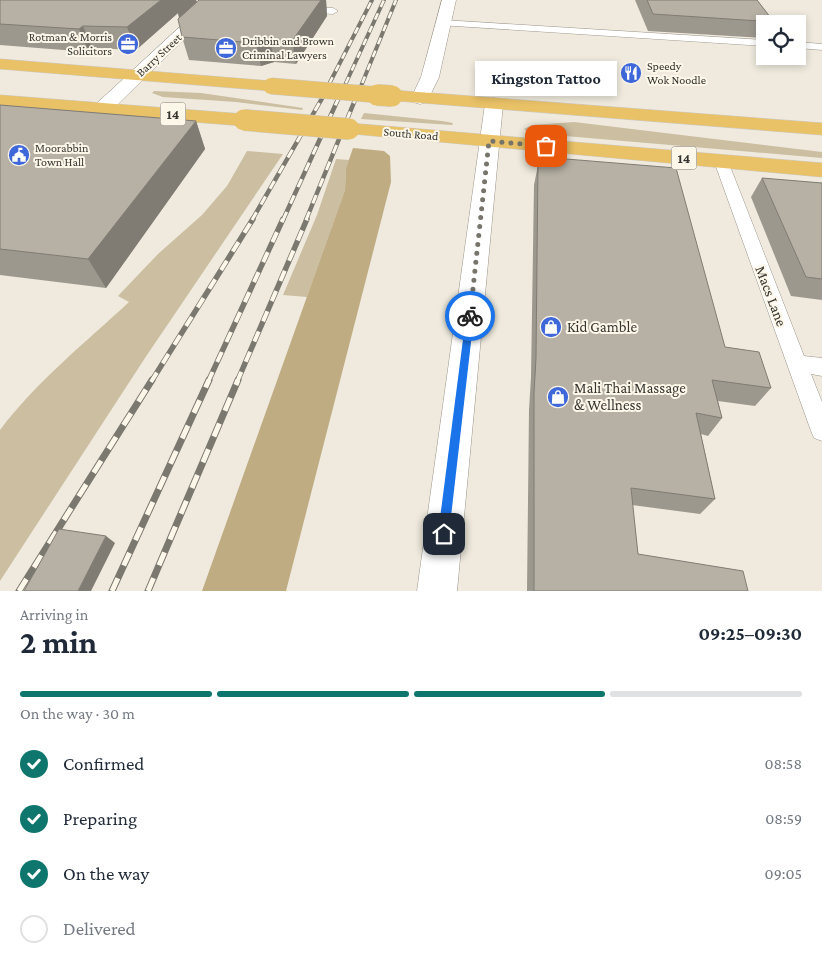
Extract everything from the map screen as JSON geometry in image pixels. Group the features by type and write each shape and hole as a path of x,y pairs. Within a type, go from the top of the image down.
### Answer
{"highway":[{"path":"0,64 822,129"},
{"name":"South Road","path":"0,101 822,170"}],"street":[{"path":"420,98 430,77 449,0"},
{"name":"Barry Street","path":"102,109 214,3"},
{"path":"437,591 494,104"}],"lane":[{"path":"293,9 333,12"},
{"path":"443,23 756,42"},
{"path":"806,46 822,47"},
{"name":"Macs Lane","path":"721,161 822,431"},
{"path":"797,364 822,367"}],"shaded area":[{"path":"154,91 201,93 303,108 302,110 236,102 163,97 152,93"},
{"path":"364,113 453,123 452,125 361,119"},
{"path":"574,122 822,152 822,158 530,133 524,129 532,125"},
{"path":"353,148 384,151 390,156 391,182 286,591 202,591 345,190 346,168"},
{"path":"247,151 283,154 145,358 0,581 0,430 45,379 129,302 118,296 158,254 202,215 227,186"},
{"path":"336,159 349,160 346,168 345,190 307,297 283,295 317,215"}],"building":[{"path":"0,0 161,0 127,27 83,26 79,29 0,24"},
{"path":"199,0 321,0 292,41 270,39 256,43 182,37 178,19"},
{"path":"647,0 757,0 769,15 756,15 756,21 653,14"},
{"path":"0,105 196,121 88,259 0,249"},
{"path":"554,158 676,168 725,347 759,352 771,388 712,380 722,418 696,413 715,499 631,488 638,554 743,571 748,591 534,591 534,393 538,165"},
{"path":"762,178 822,183 822,279 806,277"},
{"path":"59,529 106,536 78,591 24,591"}],"railway":[{"path":"323,96 372,0"},
{"path":"340,96 384,0"},
{"path":"357,96 396,0"},
{"path":"252,220 324,95"},
{"path":"283,220 340,95"},
{"path":"306,220 357,95"},
{"path":"151,382 253,219"},
{"path":"208,382 283,219"},
{"path":"237,382 307,219"},
{"path":"19,591 152,380"},
{"path":"112,591 209,380"},
{"path":"148,591 238,380"}],"way so far":[{"path":"470,316 489,141 546,146"}],"place":[{"name":"Rotman & Morris Solicitors","path":"128,44"},
{"name":"Dribbin and Brown Criminal Lawyers","path":"226,48"},
{"name":"Speedy Wok Noodle","path":"631,73"},
{"name":"Kingston Tattoo","path":"546,146"},
{"name":"Moorabbin Town Hall","path":"19,155"},
{"name":"Kid Gamble","path":"551,327"},
{"name":"Mali Thai Massage & Wellness","path":"558,397"}],"route":[{"path":"444,534 470,316"}]}
